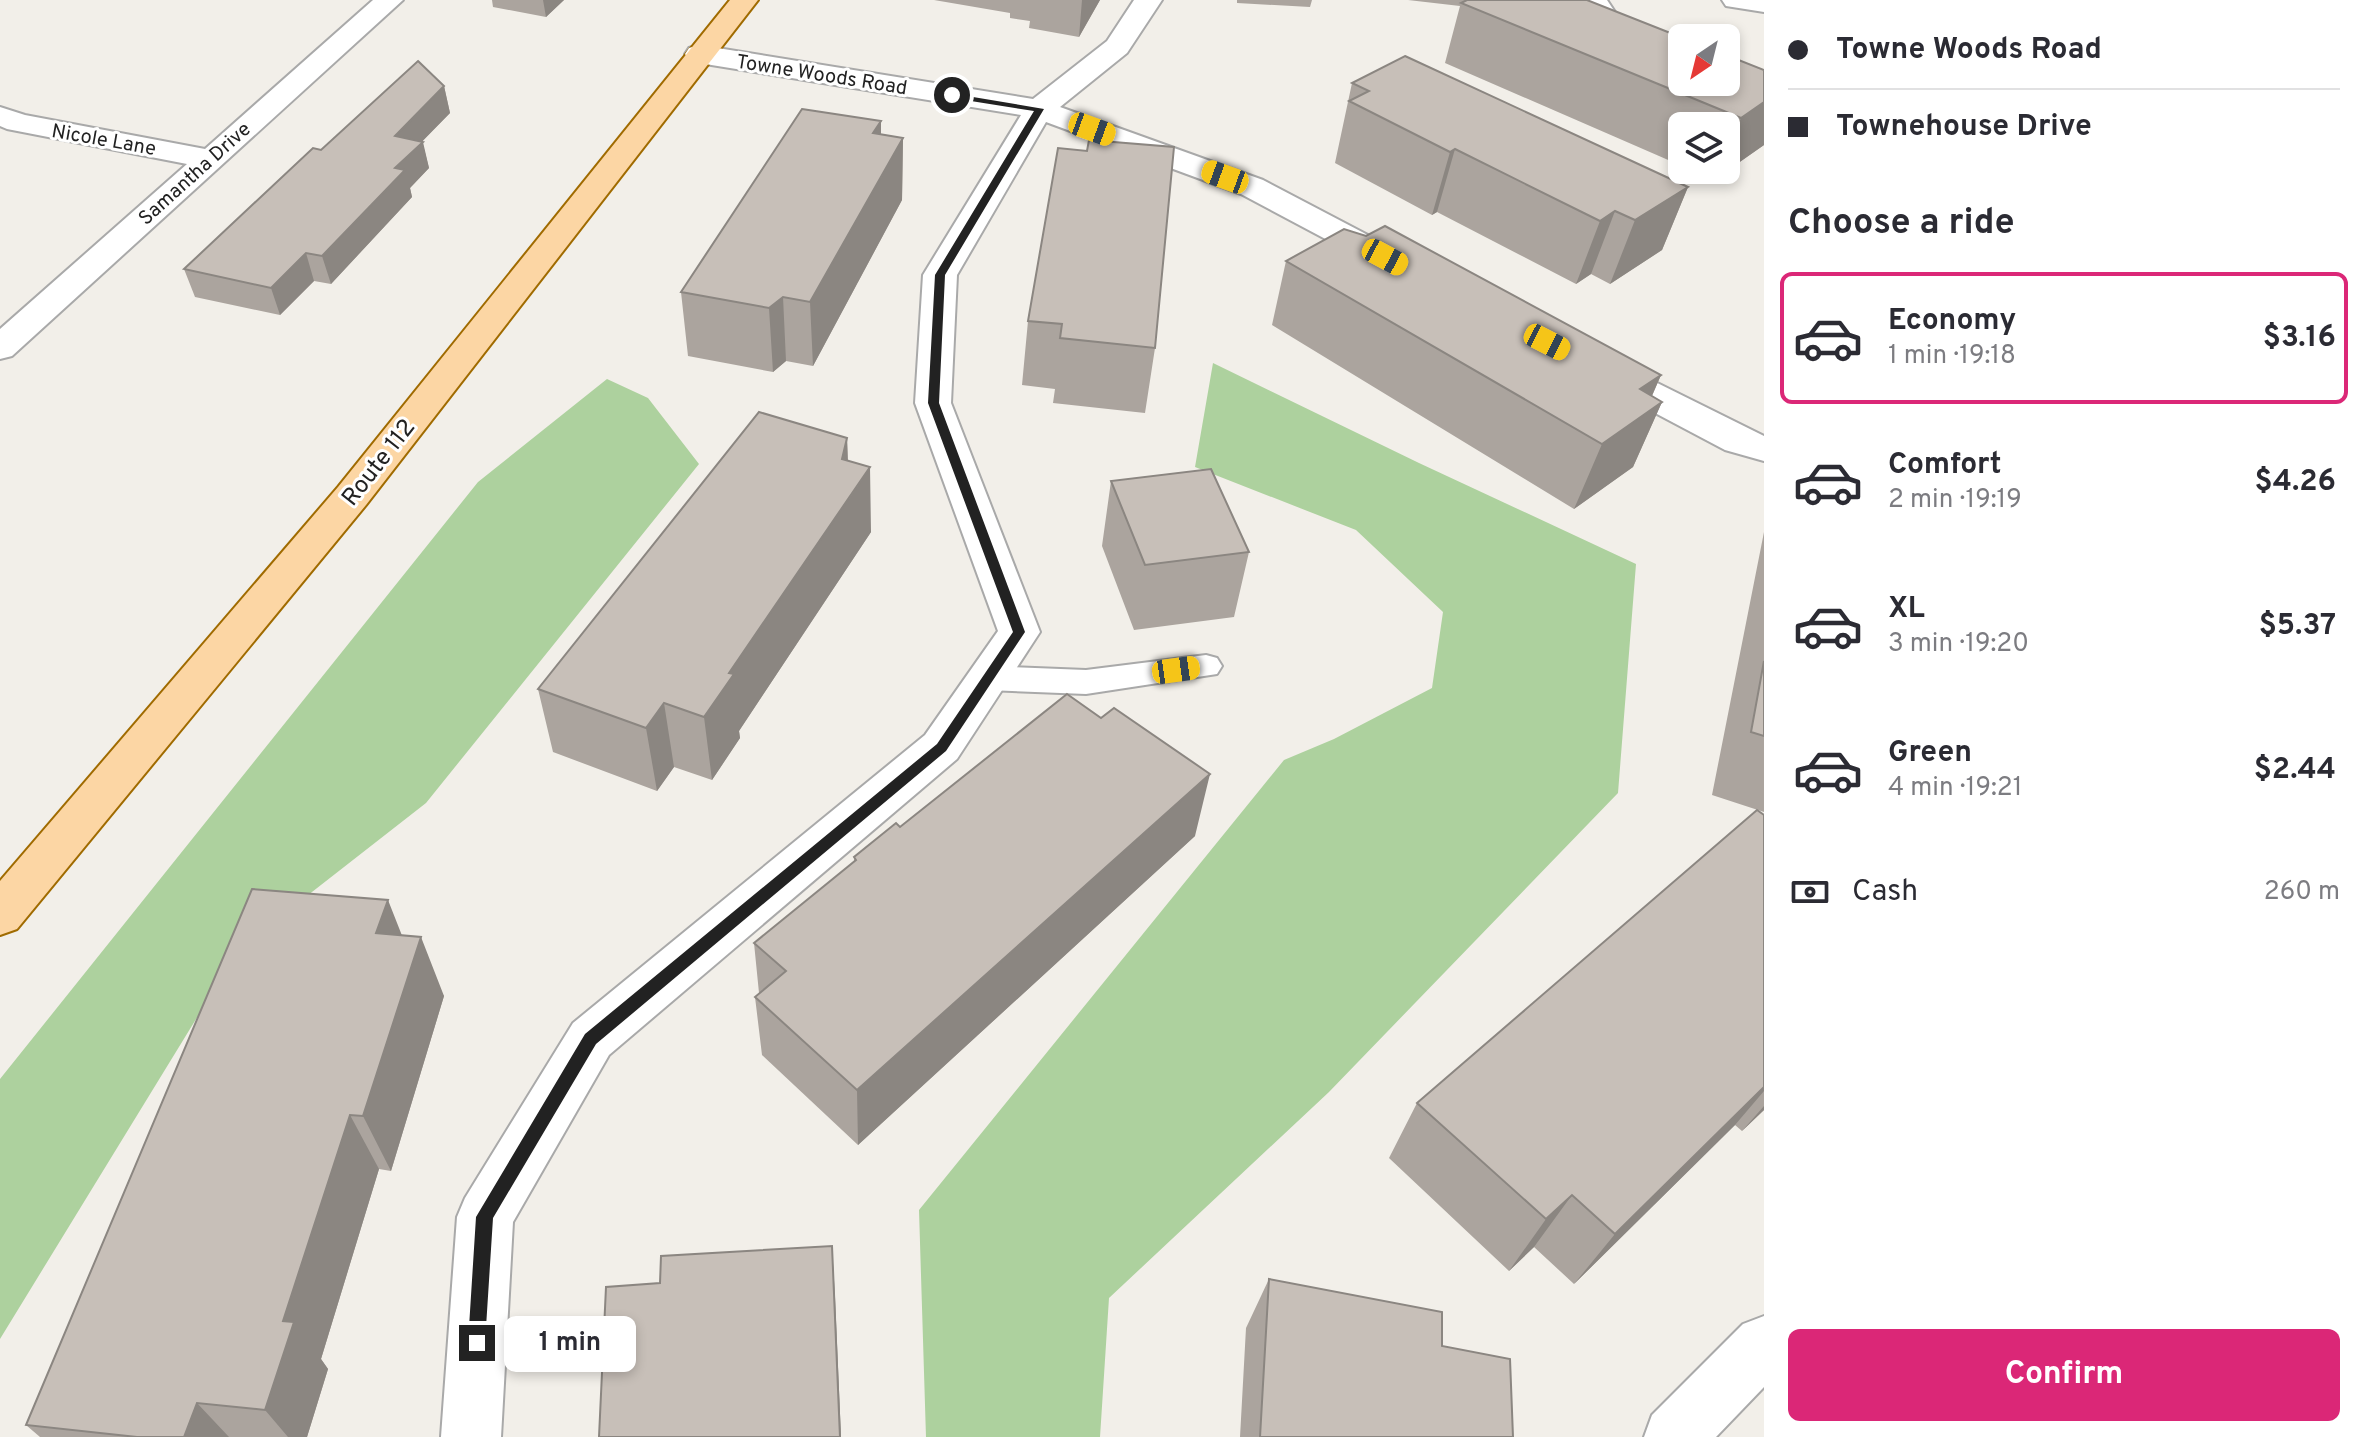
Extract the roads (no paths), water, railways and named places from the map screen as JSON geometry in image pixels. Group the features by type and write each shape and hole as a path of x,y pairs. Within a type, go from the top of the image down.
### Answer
{"main road":[{"name":"Route 112","path":"0,915 352,496 744,0"}],"street":[{"name":"Samantha Drive","path":"0,348 389,0"},
{"path":"471,1437 485,1217 591,1039 941,747 1019,632 933,403 940,275 1039,109 1117,47 1148,0"},
{"path":"1593,0 1617,36 1668,60"},
{"path":"1736,0 1764,4"},
{"name":"Towne Woods Road","path":"699,54 1039,109 1252,187 1425,278"},
{"name":"Nicole Lane","path":"0,116 18,123 210,159"},
{"path":"1575,356 1738,441 1764,449"},
{"path":"1674,1437 1764,1345"}],"lane":[{"path":"988,678 1086,682 1206,666"}]}
